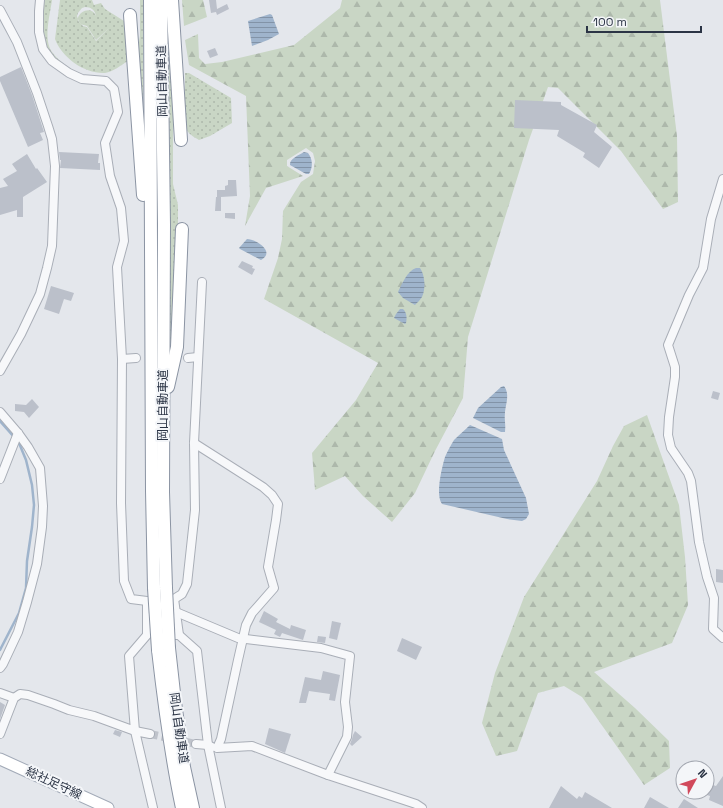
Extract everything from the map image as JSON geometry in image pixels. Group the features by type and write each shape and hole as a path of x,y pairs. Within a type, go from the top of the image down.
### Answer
{"highway":[{"name":"岡山自動車道","path":"150,0 152,491 154,588 163,649 175,702 184,767 193,808"},
{"name":"岡山自動車道","path":"161,0 164,224 162,492 166,588 163,649 164,704 182,808"},
{"path":"172,0 181,140"},
{"path":"130,15 151,322"},
{"path":"163,415 176,347 182,229"}],"main road":[{"name":"総社足守線","path":"0,759 108,808"}],"street":[{"path":"40,0 39,32 43,49 52,61 69,73 82,79 106,81 114,89 118,112 105,143 110,176 121,208 124,241 117,267 122,359 120,503 124,581 131,599 147,601 174,599 182,594 187,584 195,510 194,443 202,282"},
{"path":"0,10 17,42 37,93 52,140 55,166 54,229 48,268 40,294 21,334 0,371"},
{"path":"723,178 711,219 703,268 689,295 668,344 675,367 675,377 668,435 671,448 692,481 699,542 707,577 714,598 713,629 723,638"},
{"path":"188,358 198,357"},
{"path":"122,359 136,358"},
{"path":"0,412 16,437 28,447 40,468 43,506 37,564 27,602 18,632 0,668"},
{"path":"0,479 16,437"},
{"path":"194,443 263,487 272,495 278,504 268,567 274,588 252,613 246,625 221,739 217,748"},
{"path":"174,599 179,635 197,651 208,745 222,808"},
{"path":"147,601 147,635 129,656 135,730 153,808"},
{"path":"176,612 238,638 321,648 350,656 345,702 348,727 346,737 328,775"},
{"path":"147,635 179,635"},
{"path":"0,693 14,698"},
{"path":"0,734 14,698 20,694 28,695 69,710 94,716 150,734"},
{"path":"196,744 208,745 217,748 252,746 328,775 416,804 422,808"}],"green space":[{"path":"43,0 52,0 48,27 49,47 58,59 79,74 58,61 48,48 42,25"},
{"path":"60,0 92,0 94,5 101,3 105,9 124,21 126,25 128,61 114,70 105,73 97,73 75,64 58,46 55,39","holes":["85,7 92,9 96,16 89,10 84,11 78,17 78,20 77,16 78,13","81,24 87,26 96,40 109,28 96,41 87,27"]},
{"path":"140,0 143,0 143,113 137,55 140,36"},
{"path":"182,0 203,0 207,17 184,26"},
{"path":"342,0 660,0 677,136 678,202 663,209 621,151 558,88 548,87 529,140 468,337 463,398 415,493 392,522 363,496 345,476 315,490 312,453 356,400 378,363 264,299 278,258 282,239 283,211 301,182 313,174 315,161 313,153 306,148 287,160 287,166 303,176 266,188 245,226 250,196 246,96 189,65 185,40 198,34 199,58 205,64 222,62 294,45 340,8"},
{"path":"169,13 176,112 173,130 173,184 178,205 178,224 176,287 169,369 170,235"},
{"path":"185,73 189,73 231,98 232,123 210,136 199,140 189,133 185,127"},
{"path":"647,415 679,505 685,557 688,605 672,643 594,672 635,708 669,741 670,768 644,785 582,697 564,686 538,693 517,751 496,756 482,723 495,673 524,597 597,481 624,426"}],"water":[{"path":"270,14 272,15 279,34 252,46 248,21"},
{"path":"304,152 310,155 312,161 309,174 306,174 290,165 293,159"},
{"path":"247,239 255,241 263,246 266,250 265,257 261,260 239,248"},
{"path":"416,268 420,268 422,271 424,286 422,297 415,305 403,298 398,292 407,275"},
{"path":"400,309 403,309 406,314 407,319 405,324 394,318"},
{"path":"504,386 507,392 507,402 505,432 501,432 473,418 478,408"},
{"path":"470,425 502,439 504,450 526,498 529,514 526,519 522,521 507,519 442,504 440,500 439,488 445,457 454,440"}],"building":[{"path":"209,0 216,0 217,9 227,4 229,9 217,15 216,12 211,13"},
{"path":"215,48 218,55 210,58 207,51"},
{"path":"21,67 44,132 40,133 43,140 28,147 0,81 0,77"},
{"path":"515,100 561,102 561,105 597,125 594,132 612,147 599,168 583,157 585,153 557,136 559,130 514,128"},
{"path":"59,152 99,154 98,163 100,163 100,170 60,168 61,160"},
{"path":"27,154 36,169 37,168 47,182 23,197 23,217 17,217 17,210 0,215 0,188 8,186 3,179 17,171 12,164"},
{"path":"228,180 236,180 237,196 221,197 221,211 215,211 217,190 225,190 225,186 228,185"},
{"path":"225,213 235,213 235,219 225,218"},
{"path":"242,261 253,266 252,268 255,269 252,275 238,267"},
{"path":"51,286 74,293 71,301 64,299 59,314 44,309"},
{"path":"713,391 720,393 718,400 711,398"},
{"path":"32,399 39,407 29,418 24,412 15,411 15,404 26,405"},
{"path":"716,569 723,570 723,583 716,582"},
{"path":"264,611 278,619 276,622 290,629 291,625 306,630 303,640 282,633 280,637 274,634 276,630 259,622"},
{"path":"332,621 341,623 337,640 329,638"},
{"path":"318,636 326,637 325,643 317,642"},
{"path":"402,638 422,647 416,660 397,651"},
{"path":"323,671 340,675 335,701 329,700 330,694 309,691 306,703 299,703 305,677 321,680"},
{"path":"0,702 5,705 0,719"},
{"path":"269,728 291,734 285,753 265,744"},
{"path":"115,730 122,732 120,737 113,734"},
{"path":"355,731 362,737 352,746 350,744"},
{"path":"723,776 723,806 709,800 715,800 716,786"},
{"path":"561,786 577,799 579,796 582,798 585,792 612,808 549,808"},
{"path":"650,797 669,808 644,808"},
{"path":"683,800 686,800 698,808 678,808"}],"waterway":[{"path":"0,421 14,437"},
{"path":"0,650 19,613 26,588 27,561 34,505 32,485 26,460 17,441"}],"tunnel":[{"path":"150,734 196,744"}]}
